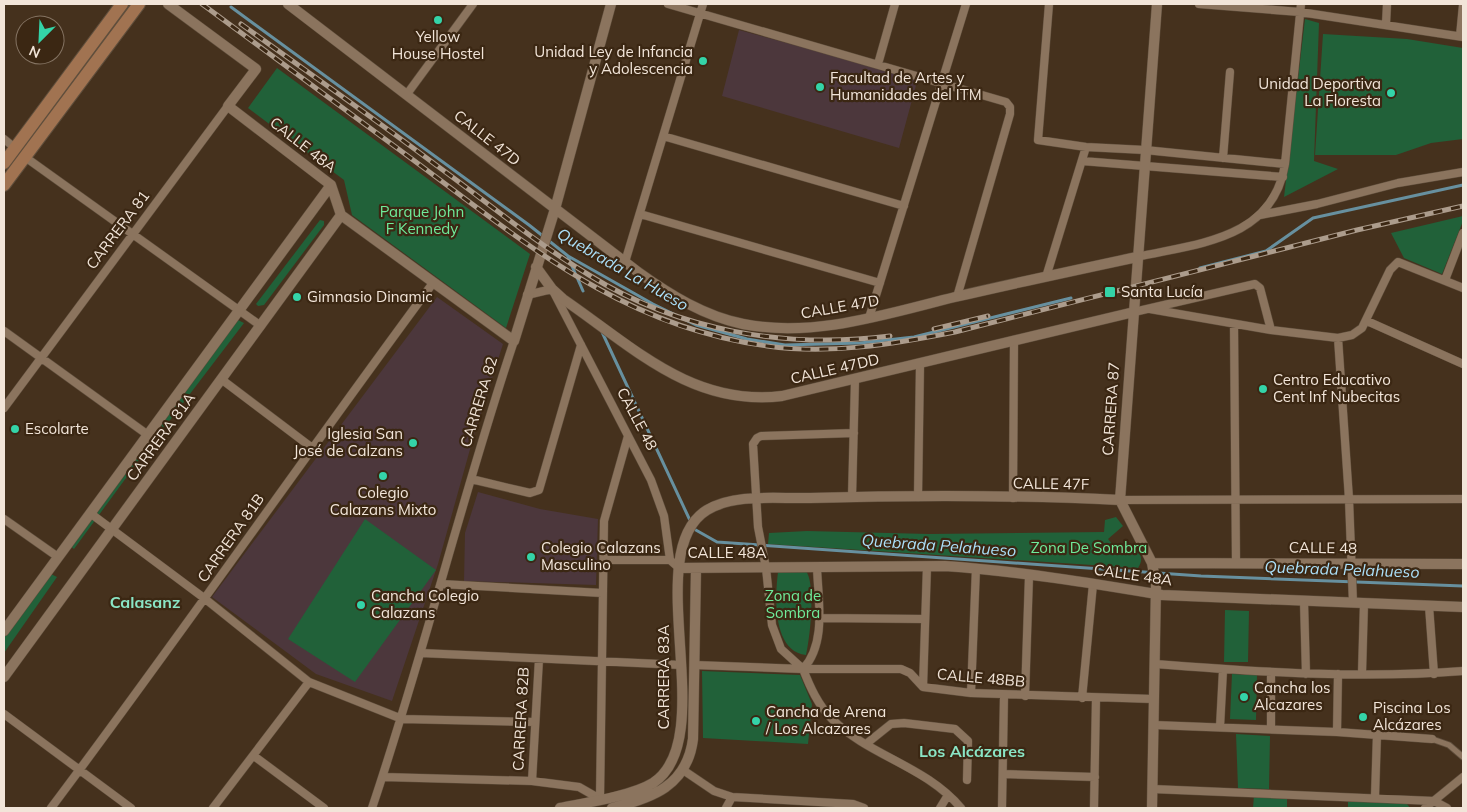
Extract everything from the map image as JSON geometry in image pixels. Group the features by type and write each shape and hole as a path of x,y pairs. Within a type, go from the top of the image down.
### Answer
{"main road":[{"path":"4,163 122,4"},
{"path":"4,185 139,4"}],"street":[{"name":"CARRERA 81","path":"4,408 256,69 168,4"},
{"name":"CALLE 47D","path":"288,4 300,7 555,210 665,291 708,314 743,324 796,330 869,318 1217,239 1236,231 1260,215 1276,195 1283,177 1300,8"},
{"path":"407,94 473,4"},
{"name":"CARRERA 82","path":"372,808 402,720 471,479 555,210 611,4"},
{"path":"668,4 1006,102 1010,107 1010,114 957,297"},
{"path":"625,262 703,4"},
{"path":"878,64 895,4"},
{"path":"869,318 966,4"},
{"path":"1049,4 1038,140 1086,147 1145,150 1285,164"},
{"name":"CARRERA 87","path":"1120,500 1157,4"},
{"path":"1199,4 1300,8 1461,36 1463,5"},
{"path":"1386,24 1387,4"},
{"path":"1223,158 1230,72"},
{"name":"CALLE 48A","path":"228,106 331,185 341,215"},
{"path":"663,136 904,206"},
{"path":"4,139 15,148"},
{"path":"1046,278 1086,147"},
{"path":"25,156 261,326"},
{"path":"1082,160 1283,177"},
{"path":"1260,215 1317,204 1398,183 1463,172"},
{"name":"CARRERA 81A","path":"4,631 331,185"},
{"path":"640,214 880,283"},
{"path":"341,215 514,341"},
{"name":"CARRERA 81A","path":"4,677 341,215"},
{"path":"1445,280 1463,233"},
{"name":"CALLE 47DD","path":"538,262 552,289 602,327 685,382 709,391 738,397 767,398 854,380 1014,340 1255,284 1260,288 1271,330"},
{"path":"1463,288 1402,262 1393,265 1367,321 1463,364"},
{"name":"CARRERA 81B","path":"51,808 433,283"},
{"path":"527,295 552,289"},
{"name":"CALLE 48","path":"552,289 659,500 664,516 670,560"},
{"name":"CALLE 47DD","path":"1150,309 1271,330 1338,338 1356,334 1367,321"},
{"path":"1234,324 1236,562"},
{"path":"4,331 148,435"},
{"path":"1338,338 1349,499 1351,567 1362,673"},
{"path":"1013,498 1014,340"},
{"path":"471,479 533,493 540,487 580,345"},
{"path":"918,497 920,364"},
{"path":"221,379 312,447"},
{"path":"852,497 854,380"},
{"path":"854,433 757,438 753,444 758,531 765,563 770,616 775,638 785,654 803,669 812,691 826,713 844,730 926,777 961,808"},
{"path":"600,799 603,660 602,594 606,514 628,436"},
{"name":"CALLE 47F","path":"679,568 691,525 714,507 730,502 757,499 852,497 1120,500 1463,498"},
{"path":"1120,500 1153,566 1157,590 1152,808"},
{"path":"90,514 204,598 310,682 402,720 535,722"},
{"path":"4,519 58,558"},
{"name":"CALLE 48A","path":"604,560 670,560"},
{"path":"670,560 679,568"},
{"name":"CALLE 48","path":"1153,566 1236,562 1351,567 1463,564"},
{"name":"CALLE 48A","path":"679,568 765,563 817,567 927,566 976,568 1093,584 1157,590 1304,601 1356,601 1463,607"},
{"path":"923,687 927,566"},
{"path":"803,669 815,653 819,618 817,567"},
{"name":"CARRERA 83A","path":"600,799 652,783 668,767 675,754 680,723 679,568"},
{"name":"CARRERA 83A","path":"612,808 634,803 663,789 683,770 692,749 696,568"},
{"path":"971,693 976,568"},
{"path":"1025,696 1029,576"},
{"path":"441,584 602,594"},
{"path":"1082,698 1093,584"},
{"path":"1304,601 1306,674"},
{"path":"1429,606 1434,674"},
{"path":"819,618 924,619"},
{"path":"421,653 681,665"},
{"name":"CARRERA 82B","path":"532,781 539,659"},
{"path":"1155,664 1306,674 1434,674 1463,671"},
{"name":"CALLE 48BB","path":"694,665 803,669 901,669 910,673 923,687 971,693 1153,699"},
{"path":"1220,727 1223,670"},
{"path":"1271,672 1271,729"},
{"path":"1337,732 1338,674"},
{"path":"214,808 310,682"},
{"path":"1002,808 1004,695"},
{"path":"1094,808 1096,698"},
{"path":"4,714 131,808"},
{"path":"866,744 891,724 904,723 954,729 968,741 967,780"},
{"path":"1154,725 1377,734 1432,739 1449,745 1463,757"},
{"path":"1375,797 1377,734"},
{"path":"254,756 324,808"},
{"path":"683,770 714,791 732,797 853,804 864,808"},
{"path":"1004,774 1095,777"},
{"path":"383,777 532,781 579,788 600,799"},
{"path":"1425,808 1463,777"},
{"path":"1152,788 1375,797 1434,801 1447,808"},
{"path":"940,808 948,795"},
{"path":"726,808 732,797"},
{"path":"560,808 600,799"}],"shaded area":[{"name":"Facultad de Artes y Humanidades del ITM","path":"739,30 918,78 899,148 722,96"},
{"name":"Colegio Calazans Mixto","path":"437,297 503,344 474,435 438,564 392,701 316,674 212,597"},
{"name":"Colegio Calazans Masculino","path":"478,492 540,509 598,519 596,585 464,581 465,533"}],"green space":[{"path":"1305,19 1319,23 1314,161 1338,169 1284,197"},
{"name":"Unidad Deportiva La Floresta","path":"1323,34 1407,39 1463,48 1463,139 1431,143 1396,155 1315,155"},
{"name":"Parque John F Kennedy","path":"277,68 530,254 506,328 352,215 344,180 248,108"},
{"path":"1463,216 1463,221 1442,274 1404,258 1391,233"},
{"path":"320,220 324,221 324,225 264,305 258,306 256,304"},
{"path":"238,320 244,323 164,428 156,421"},
{"path":"141,443 148,448 74,549 68,544"},
{"name":"Zona De Sombra","path":"1116,517 1123,526 1108,539 1114,546 1123,551 1136,548 1141,558 1138,568 768,544 769,533 807,531 929,534 1104,532 1105,520"},
{"name":"Cancha Colegio Calazans","path":"365,519 436,570 355,682 288,639"},
{"name":"Zona de Sombra","path":"806,571 811,588 811,599 806,655 795,651 787,644 781,633 776,595 778,572"},
{"path":"49,573 57,577 4,653 4,635"},
{"path":"1225,610 1249,611 1248,662 1224,662"},
{"name":"Cancha de Arena / Los Alcazares","path":"702,671 800,675 812,704 808,744 703,738"},
{"name":"Cancha los Alcazares","path":"1232,674 1257,675 1256,720 1230,719"},
{"path":"1236,734 1270,736 1269,789 1238,788"},
{"path":"1254,795 1287,796 1287,808 1253,808"},
{"path":"1405,801 1410,808 1348,808 1348,802"}],"waterway":[{"name":"Quebrada La Hueso","path":"231,7 529,225 568,256 653,304 696,325 747,339 785,345 860,343 914,337 1071,298"},
{"name":"Quebrada La Hueso","path":"1200,268 1266,251 1313,218 1463,185"},
{"name":"Quebrada Pelahueso","path":"568,257 583,291"},
{"name":"Quebrada Pelahueso","path":"602,332 694,529 717,542 1201,576 1463,586"}],"railway":[{"path":"202,4 501,225 582,279 624,302 668,321 716,336 767,346 838,349 908,341 955,332 1357,230 1463,206"},
{"path":"241,24 388,129 550,250 589,275 624,294 659,310 696,322 734,331 812,340 890,336"},
{"path":"934,329 988,316"}],"place":[{"name":"Yellow House Hostel","path":"438,20"},
{"name":"Unidad Ley de Infancia y Adolescencia","path":"703,61"},
{"name":"Facultad de Artes y Humanidades del ITM","path":"820,87"},
{"name":"Unidad Deportiva La Floresta","path":"1391,93"},
{"name":"Santa Lucía","path":"1110,292"},
{"name":"Gimnasio Dinamic","path":"297,297"},
{"name":"Centro Educativo Cent Inf Nubecitas","path":"1263,389"},
{"name":"Escolarte","path":"15,429"},
{"name":"Iglesia San José de Calzans","path":"413,443"},
{"name":"Colegio Calazans Mixto","path":"383,476"},
{"name":"Colegio Calazans Masculino","path":"531,557"},
{"name":"Cancha Colegio Calazans","path":"361,605"},
{"name":"Cancha los Alcazares","path":"1244,697"},
{"name":"Piscina Los Alcázares","path":"1363,717"},
{"name":"Cancha de Arena / Los Alcazares","path":"756,721"}],"district":[{"name":"Calasanz","path":"145,602"},
{"name":"Los Alcázares","path":"972,751"}]}
